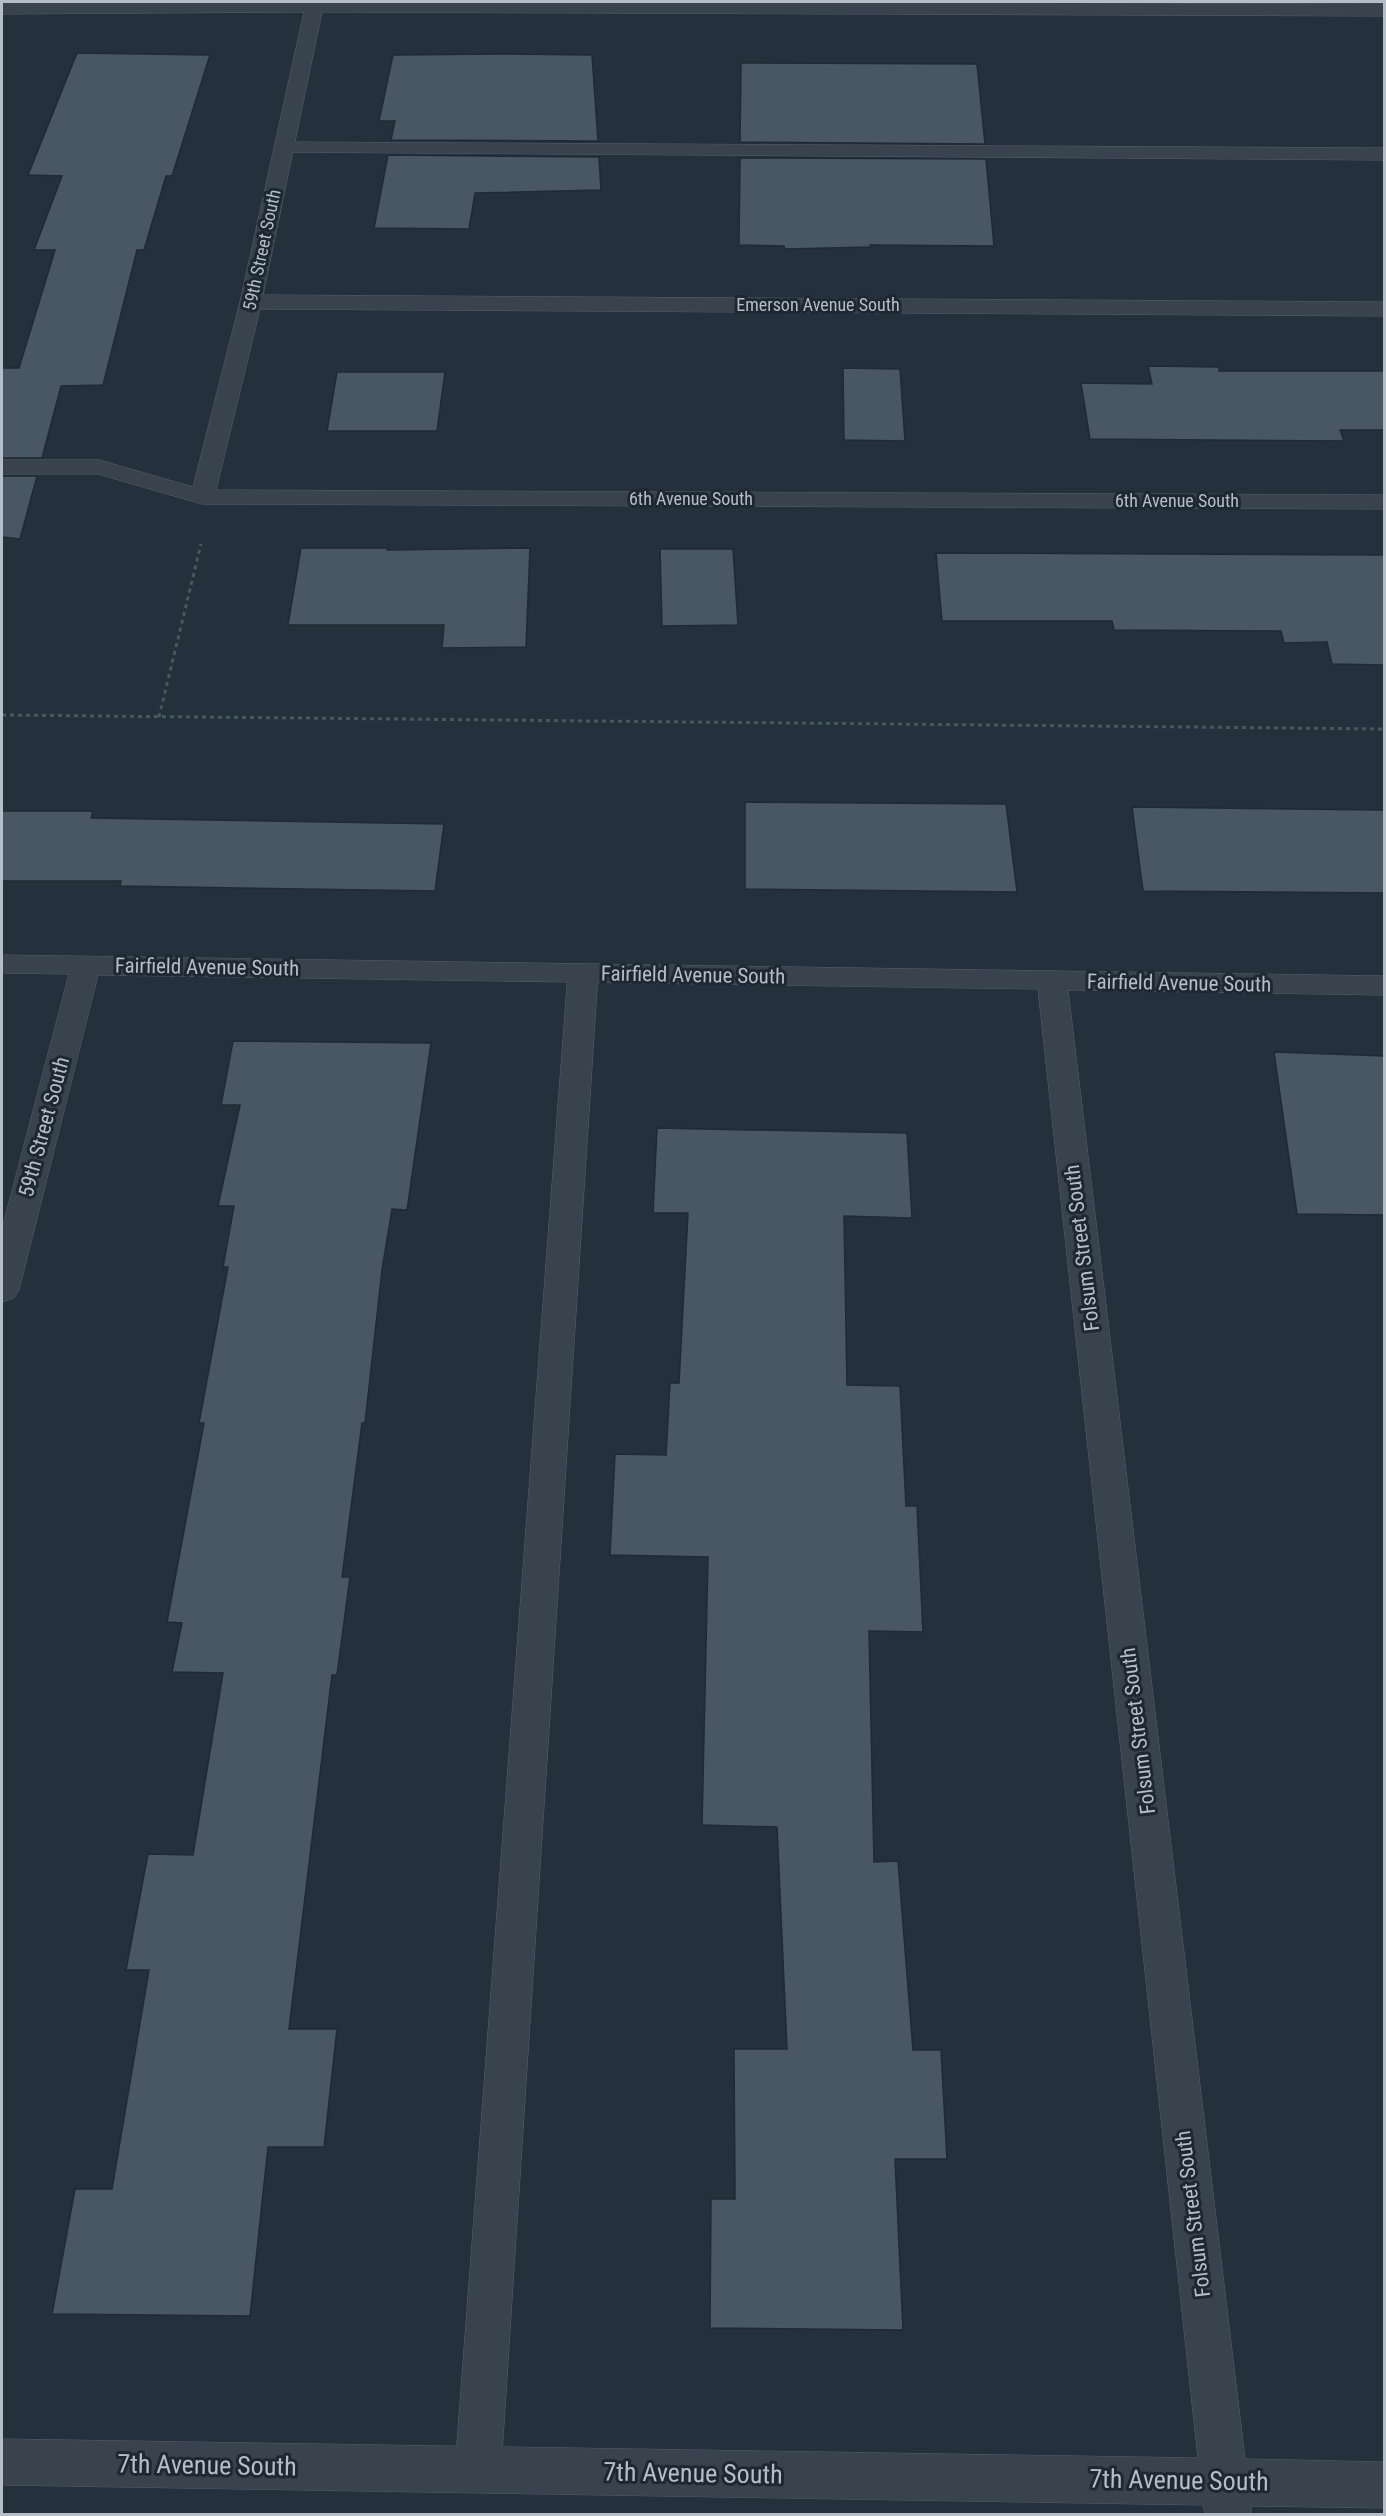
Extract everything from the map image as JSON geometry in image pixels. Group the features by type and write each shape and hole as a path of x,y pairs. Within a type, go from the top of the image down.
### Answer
{"street":[{"path":"2,8 314,4 1384,10"},
{"name":"59th Street South","path":"208,497 314,4"},
{"path":"284,148 1384,154"},
{"name":"Emerson Avenue South","path":"251,302 1384,309"},
{"name":"6th Avenue South","path":"2,466 99,467 208,497 1384,502"},
{"name":"Fairfield Avenue South","path":"2,964 1384,985"},
{"name":"59th Street South","path":"2,1290 86,965"},
{"path":"478,2469 583,973"},
{"name":"Folsum Street South","path":"1052,981 1226,2498"},
{"name":"7th Avenue South","path":"2,2462 478,2469 1226,2498 1384,2485"}],"path":[{"path":"159,717 208,497"},
{"path":"2,715 1384,729"}],"building":[{"path":"77,53 210,55 172,176 166,176 144,250 137,250 103,385 61,386 42,458 2,458 2,368 19,368 55,250 34,250 62,176 28,175"},
{"path":"393,55 592,55 598,141 391,140 395,121 379,121"},
{"path":"741,63 977,64 985,144 740,142"},
{"path":"388,155 599,157 601,190 475,193 469,229 374,228"},
{"path":"740,158 986,159 994,246 870,245 871,247 785,249 784,246 739,245"},
{"path":"1148,366 1219,367 1219,371 1384,371 1384,430 1340,430 1344,441 1090,439 1081,383 1152,384"},
{"path":"843,368 900,369 905,441 844,440"},
{"path":"337,372 445,372 437,431 327,431"},
{"path":"2,476 37,476 20,539 2,537"},
{"path":"301,548 388,548 387,550 530,548 526,647 442,648 444,625 288,625"},
{"path":"660,549 733,549 738,625 662,626"},
{"path":"936,553 1384,555 1384,665 1332,664 1327,642 1284,643 1281,631 1114,630 1112,621 942,621"},
{"path":"745,802 1006,804 1017,892 745,889"},
{"path":"1132,807 1384,810 1384,893 1143,891"},
{"path":"2,811 93,811 91,818 444,824 435,891 120,886 121,881 2,881"},
{"path":"233,1041 431,1043 407,1210 392,1209 382,1270 365,1423 362,1423 342,1577 350,1577 337,1675 332,1675 289,2029 337,2029 324,2147 268,2147 250,2316 52,2314 75,2189 112,2189 149,1970 126,1970 148,1854 193,1855 223,1673 172,1672 182,1623 167,1622 204,1423 199,1423 228,1267 223,1267 234,1206 218,1206 240,1105 221,1105"},
{"path":"1274,1052 1384,1056 1384,1215 1297,1214"},
{"path":"657,1128 907,1133 912,1218 844,1216 847,1385 900,1386 906,1506 917,1506 923,1632 869,1631 874,1862 898,1861 913,2050 941,2050 947,2159 895,2159 903,2330 710,2328 711,2199 735,2199 734,2049 787,2049 777,1827 702,1825 708,1557 610,1555 615,1454 666,1455 670,1383 679,1383 688,1213 653,1213"}]}
